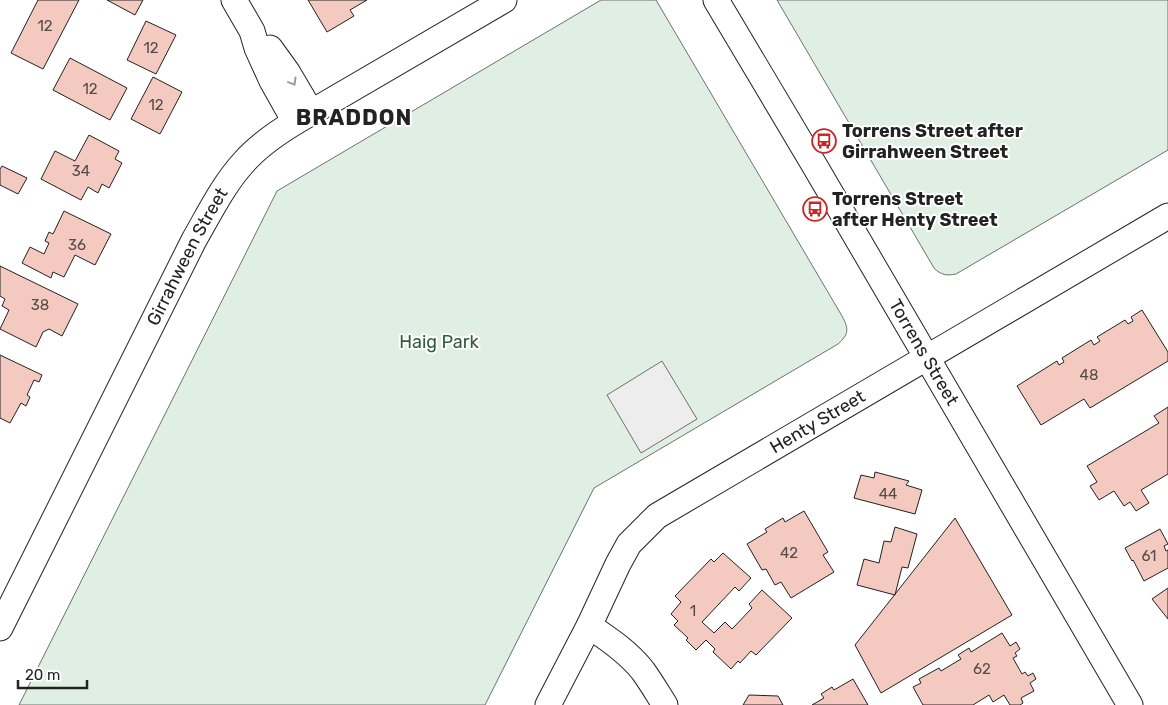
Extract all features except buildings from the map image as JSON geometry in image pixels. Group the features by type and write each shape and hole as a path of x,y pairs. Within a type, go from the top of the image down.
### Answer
{"street":[{"path":"234,0 252,31 266,42 288,73 303,117"},
{"name":"Girrahween Street","path":"0,628 194,240 220,195 244,162 276,134 303,117 504,0"},
{"name":"Torrens Street","path":"716,0 1130,705"},
{"name":"Henty Street","path":"548,705 629,544 657,516 1168,216"},
{"path":"589,626 628,654 643,671 665,705"}],"green space":[{"name":"Haig Park","path":"601,0 656,0 842,316 847,331 842,340 594,488 485,705 19,705 277,191"},
{"path":"777,0 1168,0 1168,150 956,274 942,274 934,268"}],"shaded area":[{"path":"662,361 697,419 641,453 607,395"}],"place":[{"name":"Torrens Street after Girrahween Street","path":"824,141"},
{"name":"Torrens Street after Henty Street","path":"815,209"}],"district":[{"name":"BRADDON","path":"354,117"}]}
